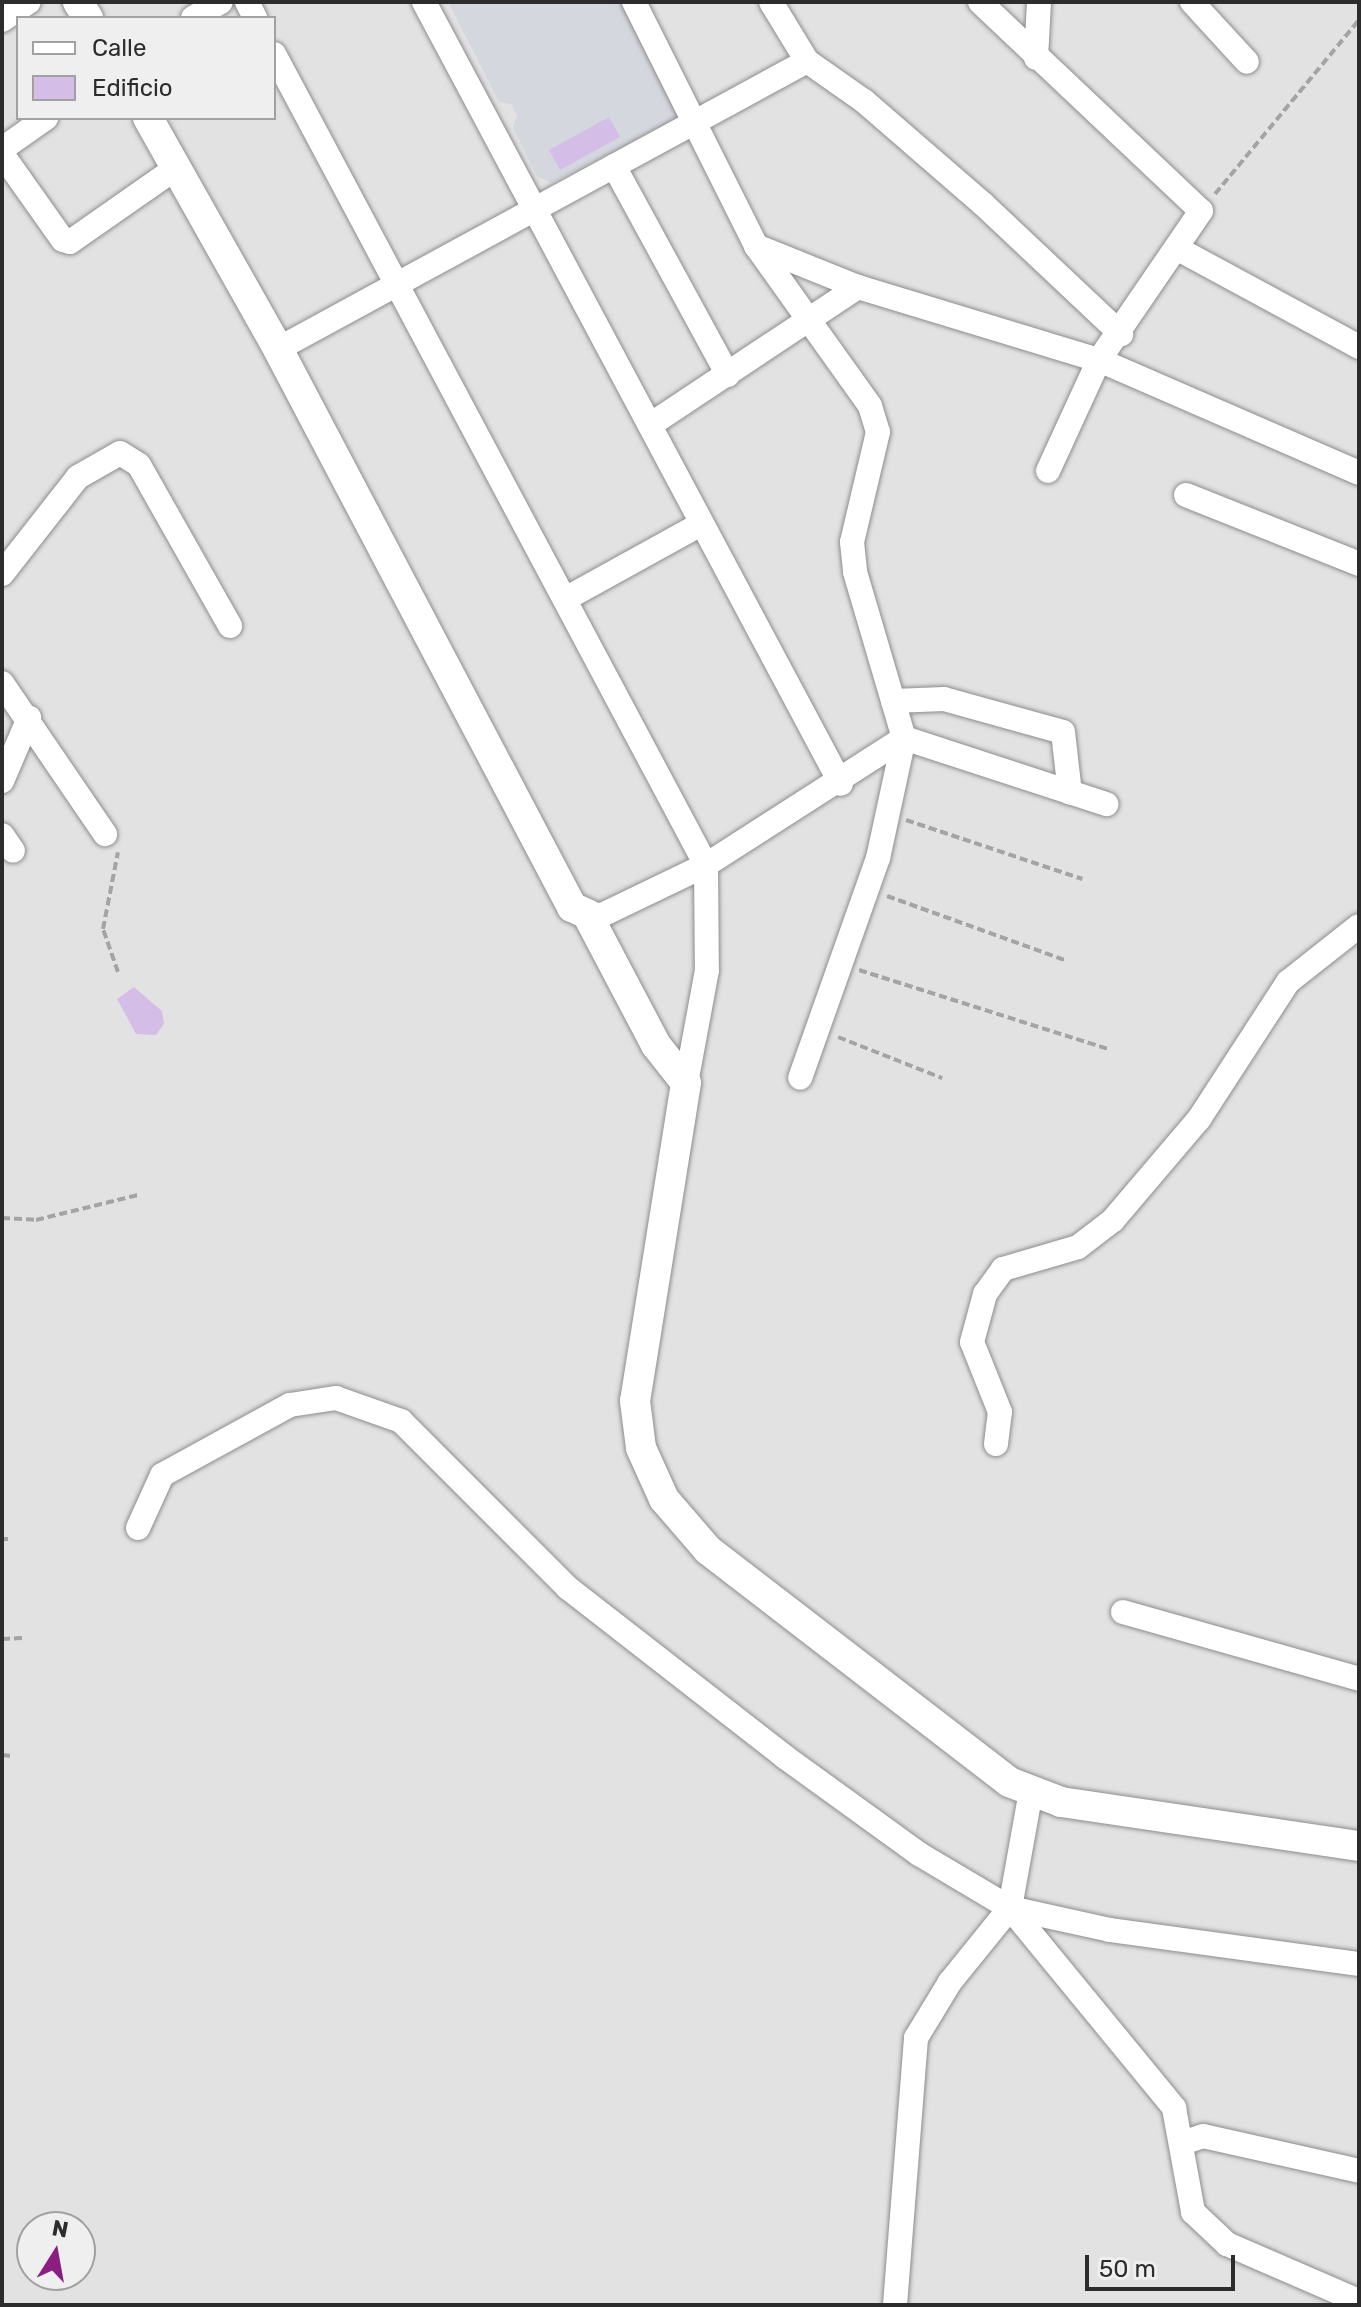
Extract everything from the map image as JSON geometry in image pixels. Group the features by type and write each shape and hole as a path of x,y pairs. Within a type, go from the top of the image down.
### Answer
{"street":[{"path":"2,20 29,2"},
{"path":"196,16 221,2"},
{"path":"424,2 533,213 841,784"},
{"path":"634,2 756,246 870,406 878,432 852,542 855,572 904,738 888,815 866,889 800,1078"},
{"path":"771,2 807,61 971,194 1121,334"},
{"path":"980,2 1201,211 1121,334 1099,360 1048,471"},
{"path":"1036,58 1039,2"},
{"path":"1192,2 1247,62"},
{"path":"276,58 396,286 567,598 706,865 707,970 635,1401 635,1426 649,1474 708,1550 998,1776 1031,1791 1135,1815 1359,1846"},
{"path":"278,349 533,213 695,119 807,61"},
{"path":"43,120 2,151 63,240 70,242 176,168"},
{"path":"149,120 278,349 572,907 587,914 602,915 706,865 841,784 904,738"},
{"path":"614,166 728,375"},
{"path":"756,246 858,287 1099,360 1359,473"},
{"path":"1178,249 1359,347"},
{"path":"650,425 812,322 858,287"},
{"path":"2,574 78,477 120,453 139,465 230,626"},
{"path":"1186,495 1359,564"},
{"path":"567,598 701,524"},
{"path":"2,683 29,718 112,843"},
{"path":"893,701 944,699 1063,732 1070,793"},
{"path":"2,781 29,718"},
{"path":"904,738 1106,804"},
{"path":"587,914 656,1045 686,1083"},
{"path":"996,1444 1000,1412 972,1342 985,1294 1003,1269 1078,1247 1113,1220 1199,1119 1288,982 1359,926"},
{"path":"138,1528 162,1475 290,1405 336,1398 401,1421 568,1588 822,1783 1010,1908 1174,2108 1193,2212 1227,2244 1359,2301"},
{"path":"1123,1612 1359,1679"},
{"path":"895,2305 916,2038 950,1982 1010,1908 1031,1791"},
{"path":"1010,1908 1110,1930 1359,1964"},
{"path":"1182,2143 1203,2136 1359,2171"}],"path":[{"path":"1201,211 1359,20"},
{"path":"888,815 1082,879"},
{"path":"112,843 103,929 118,972"},
{"path":"866,889 1065,960"},
{"path":"841,964 1108,1049"},
{"path":"817,1029 942,1078"},
{"path":"2,1218 36,1220 138,1195"},
{"path":"2,1639 22,1638"},
{"path":"2,1755 12,1756"}],"shaded area":[{"path":"448,2 628,2 682,116 552,183 537,176 513,128 517,115 511,104 499,102"}],"building":[{"path":"609,117 620,137 560,170 549,150"},
{"path":"134,987 162,1011 164,1024 156,1035 136,1034 117,999"}]}
